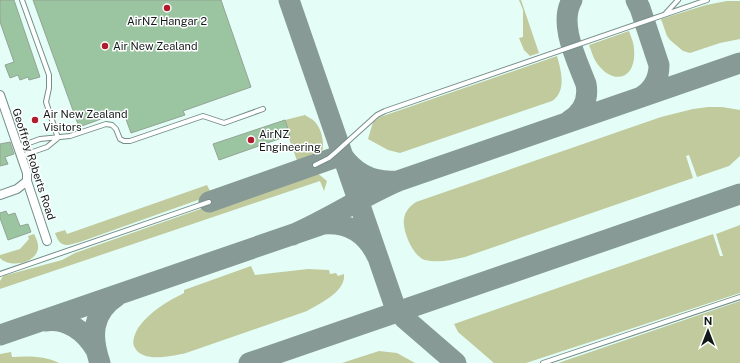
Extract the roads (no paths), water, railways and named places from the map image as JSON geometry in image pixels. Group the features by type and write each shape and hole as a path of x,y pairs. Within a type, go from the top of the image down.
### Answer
{"street":[{"name":"Geoffrey Roberts Road","path":"0,95 27,173 27,181 47,240"},
{"path":"0,195 18,189 27,181"}],"lane":[{"path":"22,0 49,75 50,81 46,102 58,138"},
{"path":"663,15 678,0"},
{"path":"315,165 333,155 377,115 385,111 707,0"},
{"path":"18,147 40,139 70,136 106,124 109,124 116,129 120,139 130,141 203,116 224,123 263,109"},
{"path":"21,156 47,147 58,138"},
{"path":"0,274 209,202"},
{"path":"543,363 740,297"}],"place":[{"name":"AirNZ Hangar 2","path":"167,8"},
{"name":"Air New Zealand","path":"105,46"},
{"name":"Air New Zealand Visitors","path":"35,120"},
{"name":"AirNZ Engineering","path":"251,140"}]}
